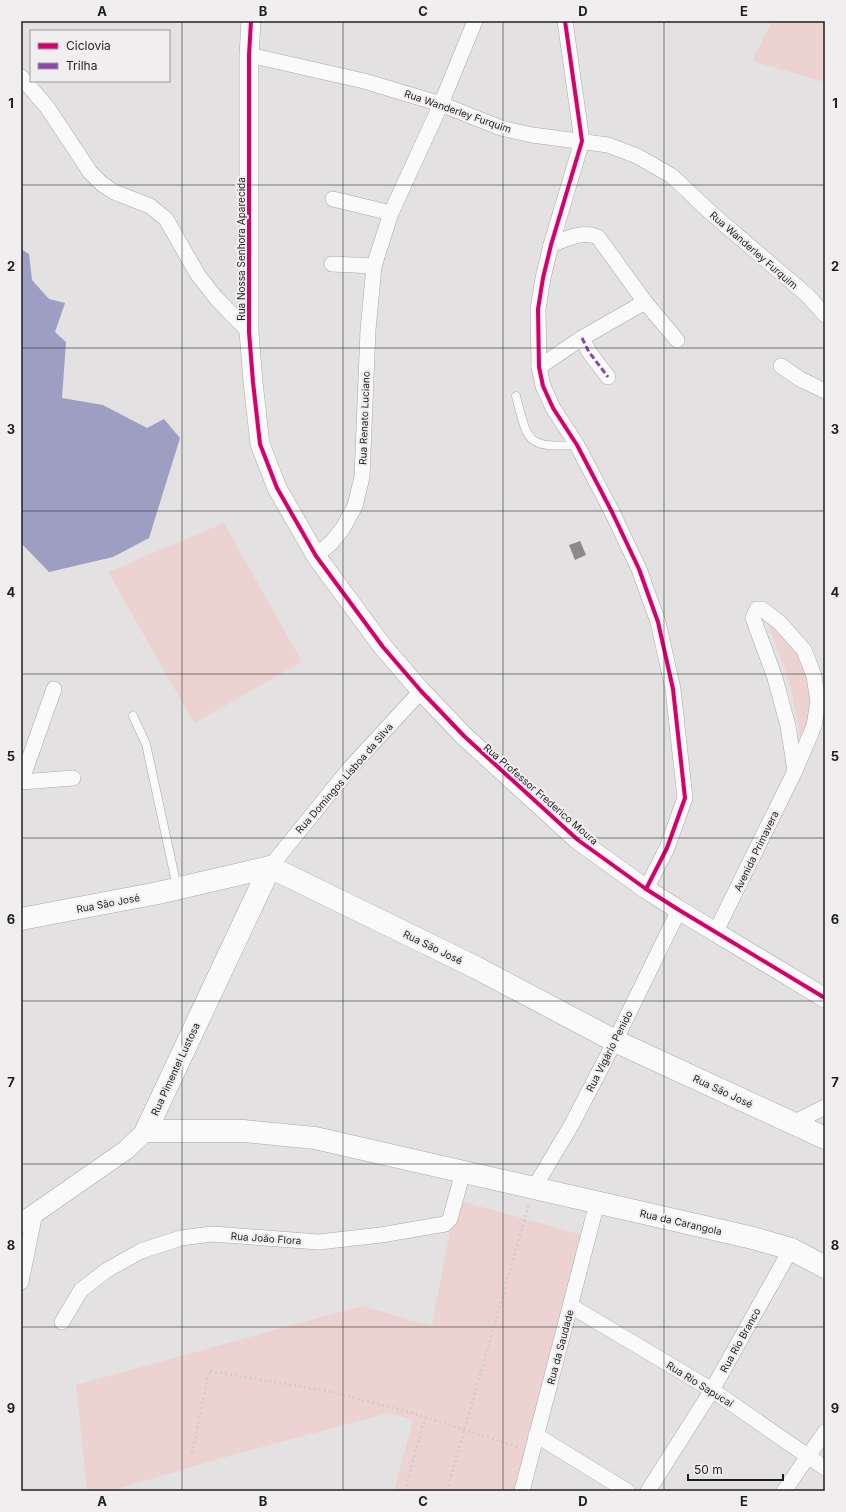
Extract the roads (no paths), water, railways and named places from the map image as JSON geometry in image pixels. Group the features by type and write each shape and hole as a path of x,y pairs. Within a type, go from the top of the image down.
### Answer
{"main road":[{"name":"Rua São José","path":"21,919 178,888 270,867 477,968 615,1041 825,1138"},
{"name":"Rua Pimentel Lustosa","path":"146,1131 270,867"},
{"path":"146,1131 244,1131 315,1138 534,1188"},
{"name":"Rua da Carangola","path":"534,1188 791,1248 825,1267"}],"street":[{"name":"Rua Nossa Senhora Aparecida","path":"251,21 249,55 249,332 260,444 277,488 316,556 383,647 420,691"},
{"name":"Rua Renato Luciano","path":"316,556 332,542 343,528 354,506 362,477 368,330 374,266 392,213 441,104 475,21"},
{"path":"565,21 582,141 551,245 538,309 540,367 543,386 553,408 577,445 612,512 639,569 658,622 673,689 685,798 667,848 646,889"},
{"name":"Rua Wanderley Furquim","path":"249,55 364,81 441,104 501,128 582,141 615,148 637,156 672,176 710,212 808,296 825,315"},
{"name":"Rua Nossa Senhora Aparecida","path":"21,77 52,114 90,172 102,184 114,192 150,206 166,219 198,275 216,298 249,332"},
{"path":"333,199 392,213"},
{"path":"551,245 583,234 589,233 598,237 645,302 677,340"},
{"path":"332,264 374,266"},
{"path":"540,367 582,338 645,302"},
{"path":"582,338 589,352 608,377"},
{"path":"781,366 800,379 825,391"},
{"name":"Avenida Primavera","path":"716,931 795,771 814,726 818,702 814,676 804,650 780,624 762,609 757,609 753,618 775,678 788,726 795,771"},
{"path":"54,689 21,782 73,778"},
{"name":"Rua Professor Frederico Moura","path":"420,691 464,736 578,840 646,889 825,998"},
{"name":"Rua Domingos Lisboa da Silva","path":"270,867 350,768 420,691"},
{"name":"Rua Vigário Penido","path":"534,1188 572,1124 615,1041 679,910"},
{"path":"793,1124 825,1107"},
{"name":"Rua Pimentel Lustosa","path":"28,1218 126,1150 146,1131"},
{"name":"Rua João Flora","path":"62,1322 81,1290 107,1270 141,1251 181,1238 212,1234 319,1242 381,1235 445,1224 450,1219 463,1172"},
{"name":"Rua da Saudade","path":"522,1491 597,1203"},
{"path":"21,1282 28,1218"},
{"name":"Rua Rio Branco","path":"648,1491 712,1390 791,1248"},
{"name":"Rua Rio Sapucaí","path":"571,1306 712,1390 825,1468"},
{"path":"784,1491 825,1432"},
{"path":"536,1435 627,1491"}],"lane":[{"path":"516,396 526,433 532,441 540,445 577,445"},
{"path":"133,716 146,744 178,888"}],"water":[{"path":"21,249 29,254 32,280 49,299 65,303 55,332 66,342 62,398 103,405 147,428 164,419 180,438 149,538 113,557 49,572 21,543"}]}
